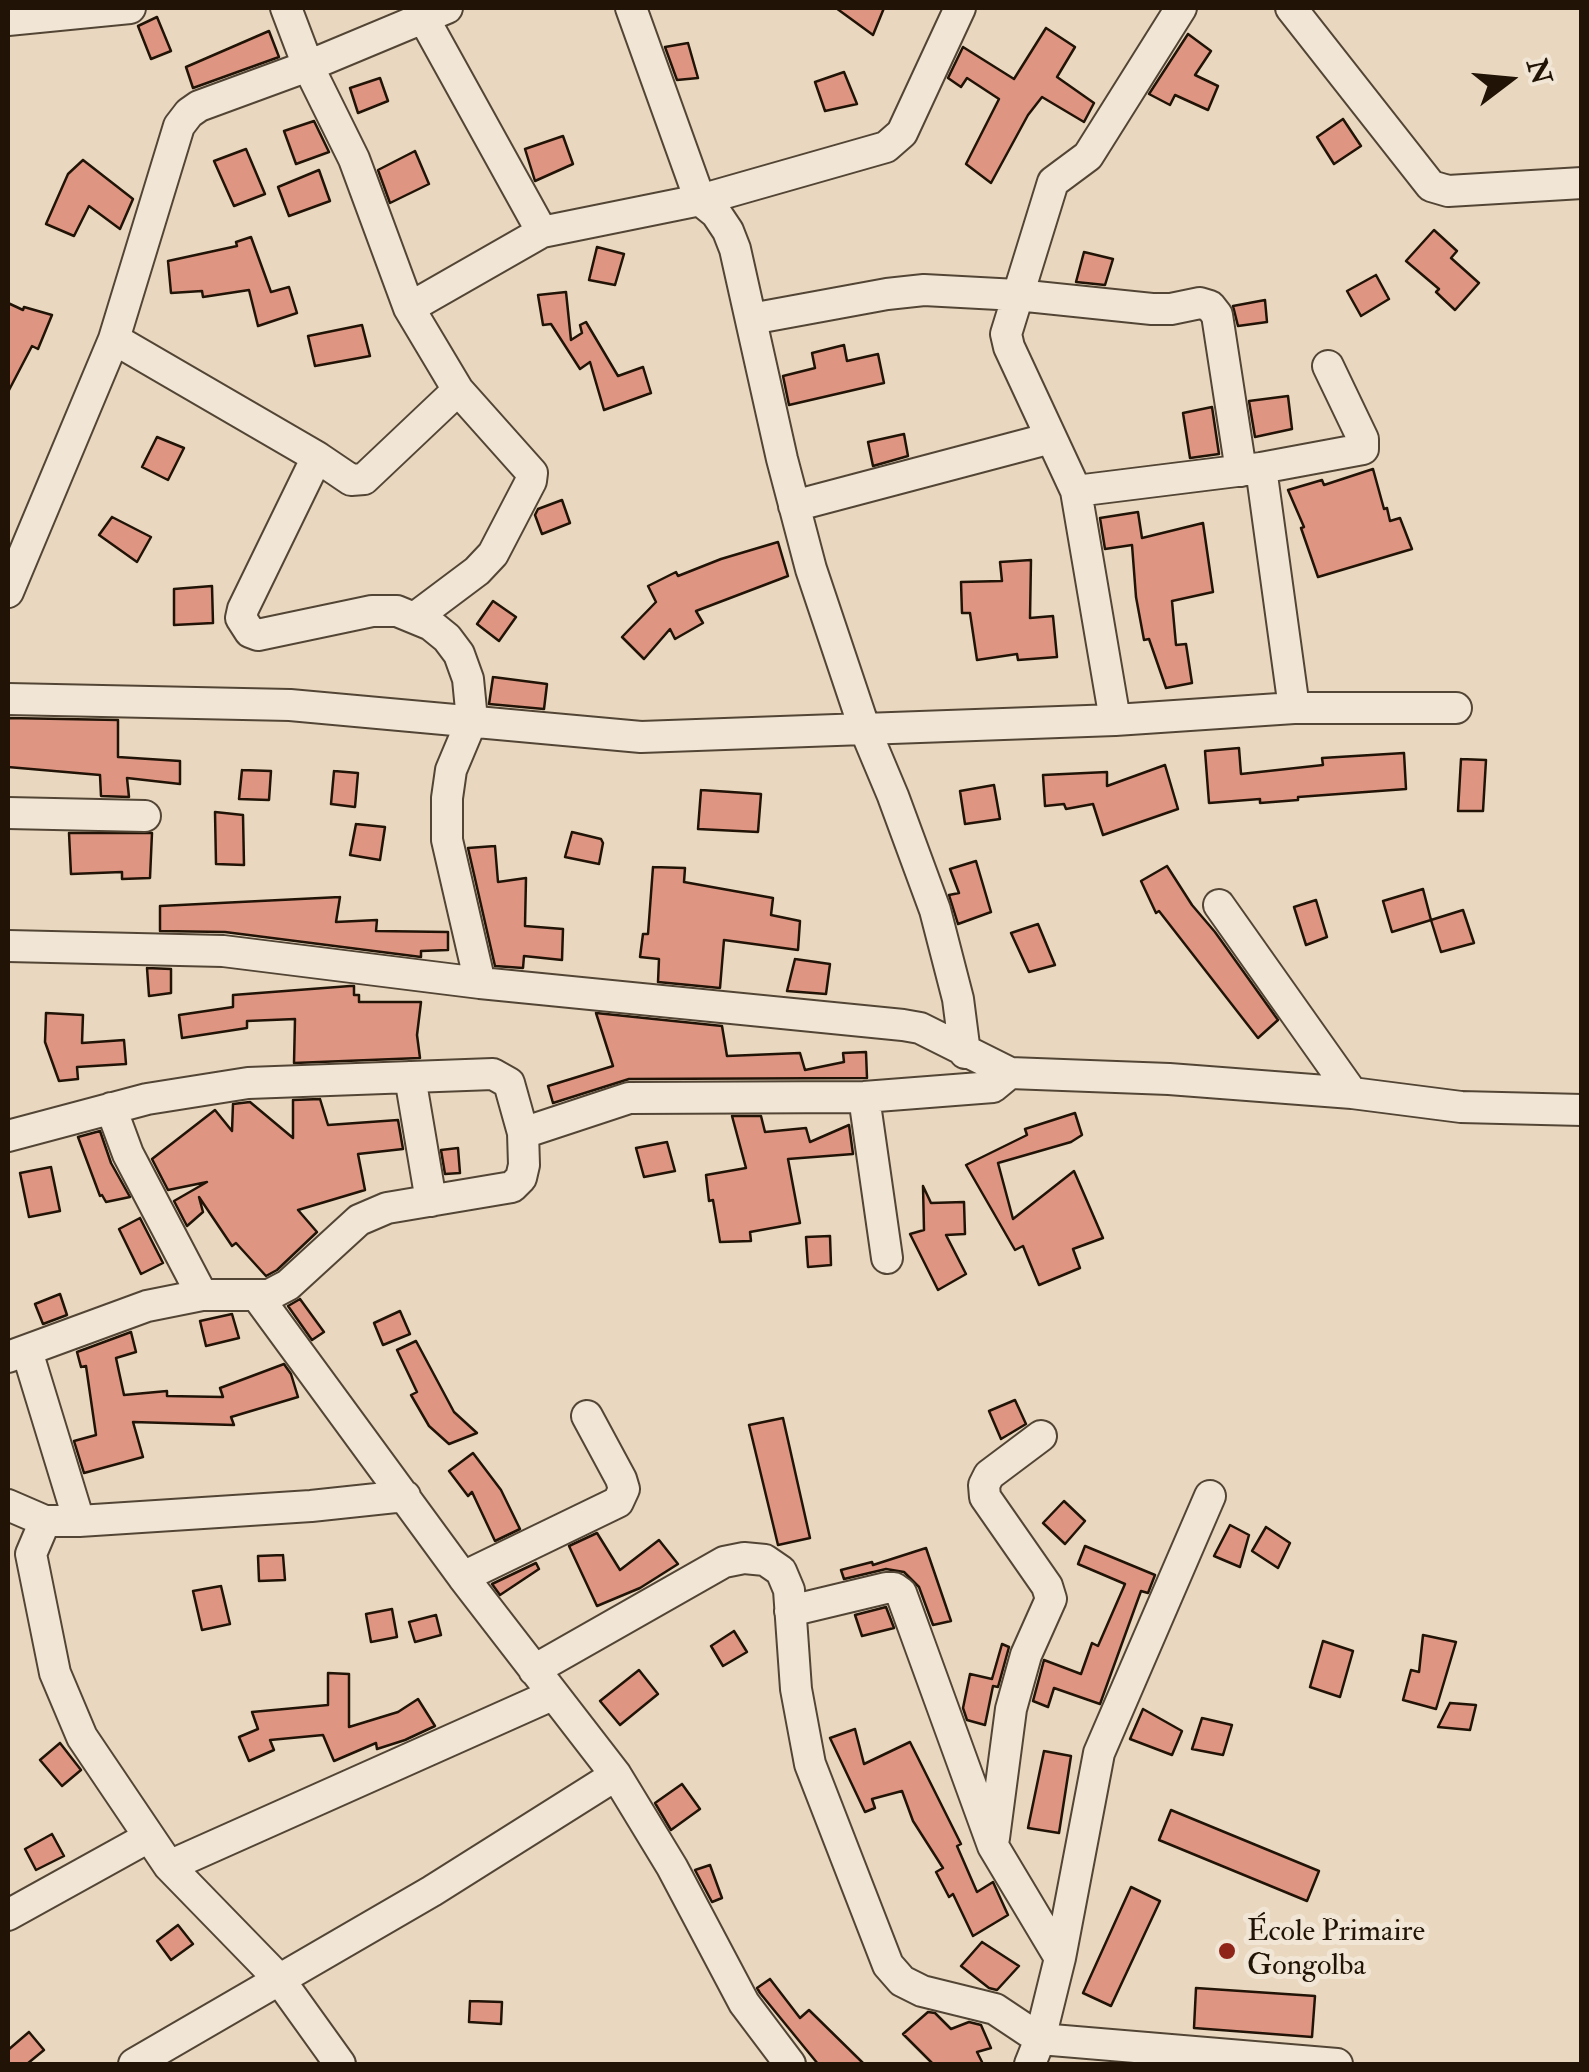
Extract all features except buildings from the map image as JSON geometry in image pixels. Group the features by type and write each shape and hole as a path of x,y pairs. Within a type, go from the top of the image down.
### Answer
{"street":[{"path":"8,20 130,8"},
{"path":"286,8 308,66 354,159 409,308 458,390 533,477 493,554 477,571 416,616"},
{"path":"630,8 700,200 716,213 728,231 794,506 864,727 935,910 958,999 965,1053"},
{"path":"409,308 542,232 700,200 886,147 895,141 917,105 960,8"},
{"path":"1116,720 1076,491 1009,347 1007,322 1052,182 1088,156 1181,8"},
{"path":"1291,8 1431,186 1448,192 1582,183"},
{"path":"8,592 114,339 179,126 198,106 308,66 435,12 542,232"},
{"path":"752,320 908,290 1017,295 1152,308 1210,306 1217,315 1251,470 1294,708"},
{"path":"114,339 351,480 364,479 458,390"},
{"path":"1076,491 1251,470 1363,449 1363,439 1328,366"},
{"path":"794,506 1051,438"},
{"path":"318,457 243,609 244,626 258,635 384,610 416,616 447,638 459,654 468,679 472,720 451,770 447,840 480,982"},
{"path":"8,698 290,705 641,737 1116,720 1294,708 1456,708"},
{"path":"8,813 146,816"},
{"path":"1219,905 1352,1094"},
{"path":"8,946 223,950 480,982 902,1025 920,1028 1010,1073 1168,1079 1461,1107 1582,1110"},
{"path":"523,1133 630,1098 864,1096 993,1087 1010,1073"},
{"path":"8,1136 147,1099 248,1082 493,1074 509,1083 523,1133 522,1178 512,1186 387,1208 358,1220 288,1284 268,1294 202,1294 147,1306 18,1354 79,1521"},
{"path":"410,1076 432,1202"},
{"path":"864,1096 887,1258"},
{"path":"111,1108 136,1170 202,1294"},
{"path":"257,1296 462,1577 616,1775 672,1867 744,2003 790,2064"},
{"path":"462,1577 618,1502 624,1489 621,1479 587,1416"},
{"path":"992,1846 1011,1709 1026,1654 1051,1598 1047,1586 986,1497 984,1484 989,1475 1041,1436"},
{"path":"8,1506 45,1521 79,1521 405,1496"},
{"path":"1035,2052 1060,1958 1099,1752 1210,1496"},
{"path":"45,1521 19,1562 66,1706 82,1737 169,1866 279,1979 340,2064"},
{"path":"534,1670 724,1562 744,1558 765,1560 781,1572 789,1590 796,1690 810,1764 888,1965 902,1981 922,1992 995,2009 1035,2052 1337,2064"},
{"path":"790,1611 886,1588 902,1593 992,1846 1060,1958"},
{"path":"169,1866 552,1695"},
{"path":"134,2064 432,1891 616,1775"},
{"path":"8,1915 147,1838"}],"place":[{"name":"École Primaire Gongolba","path":"1227,1951"}]}
